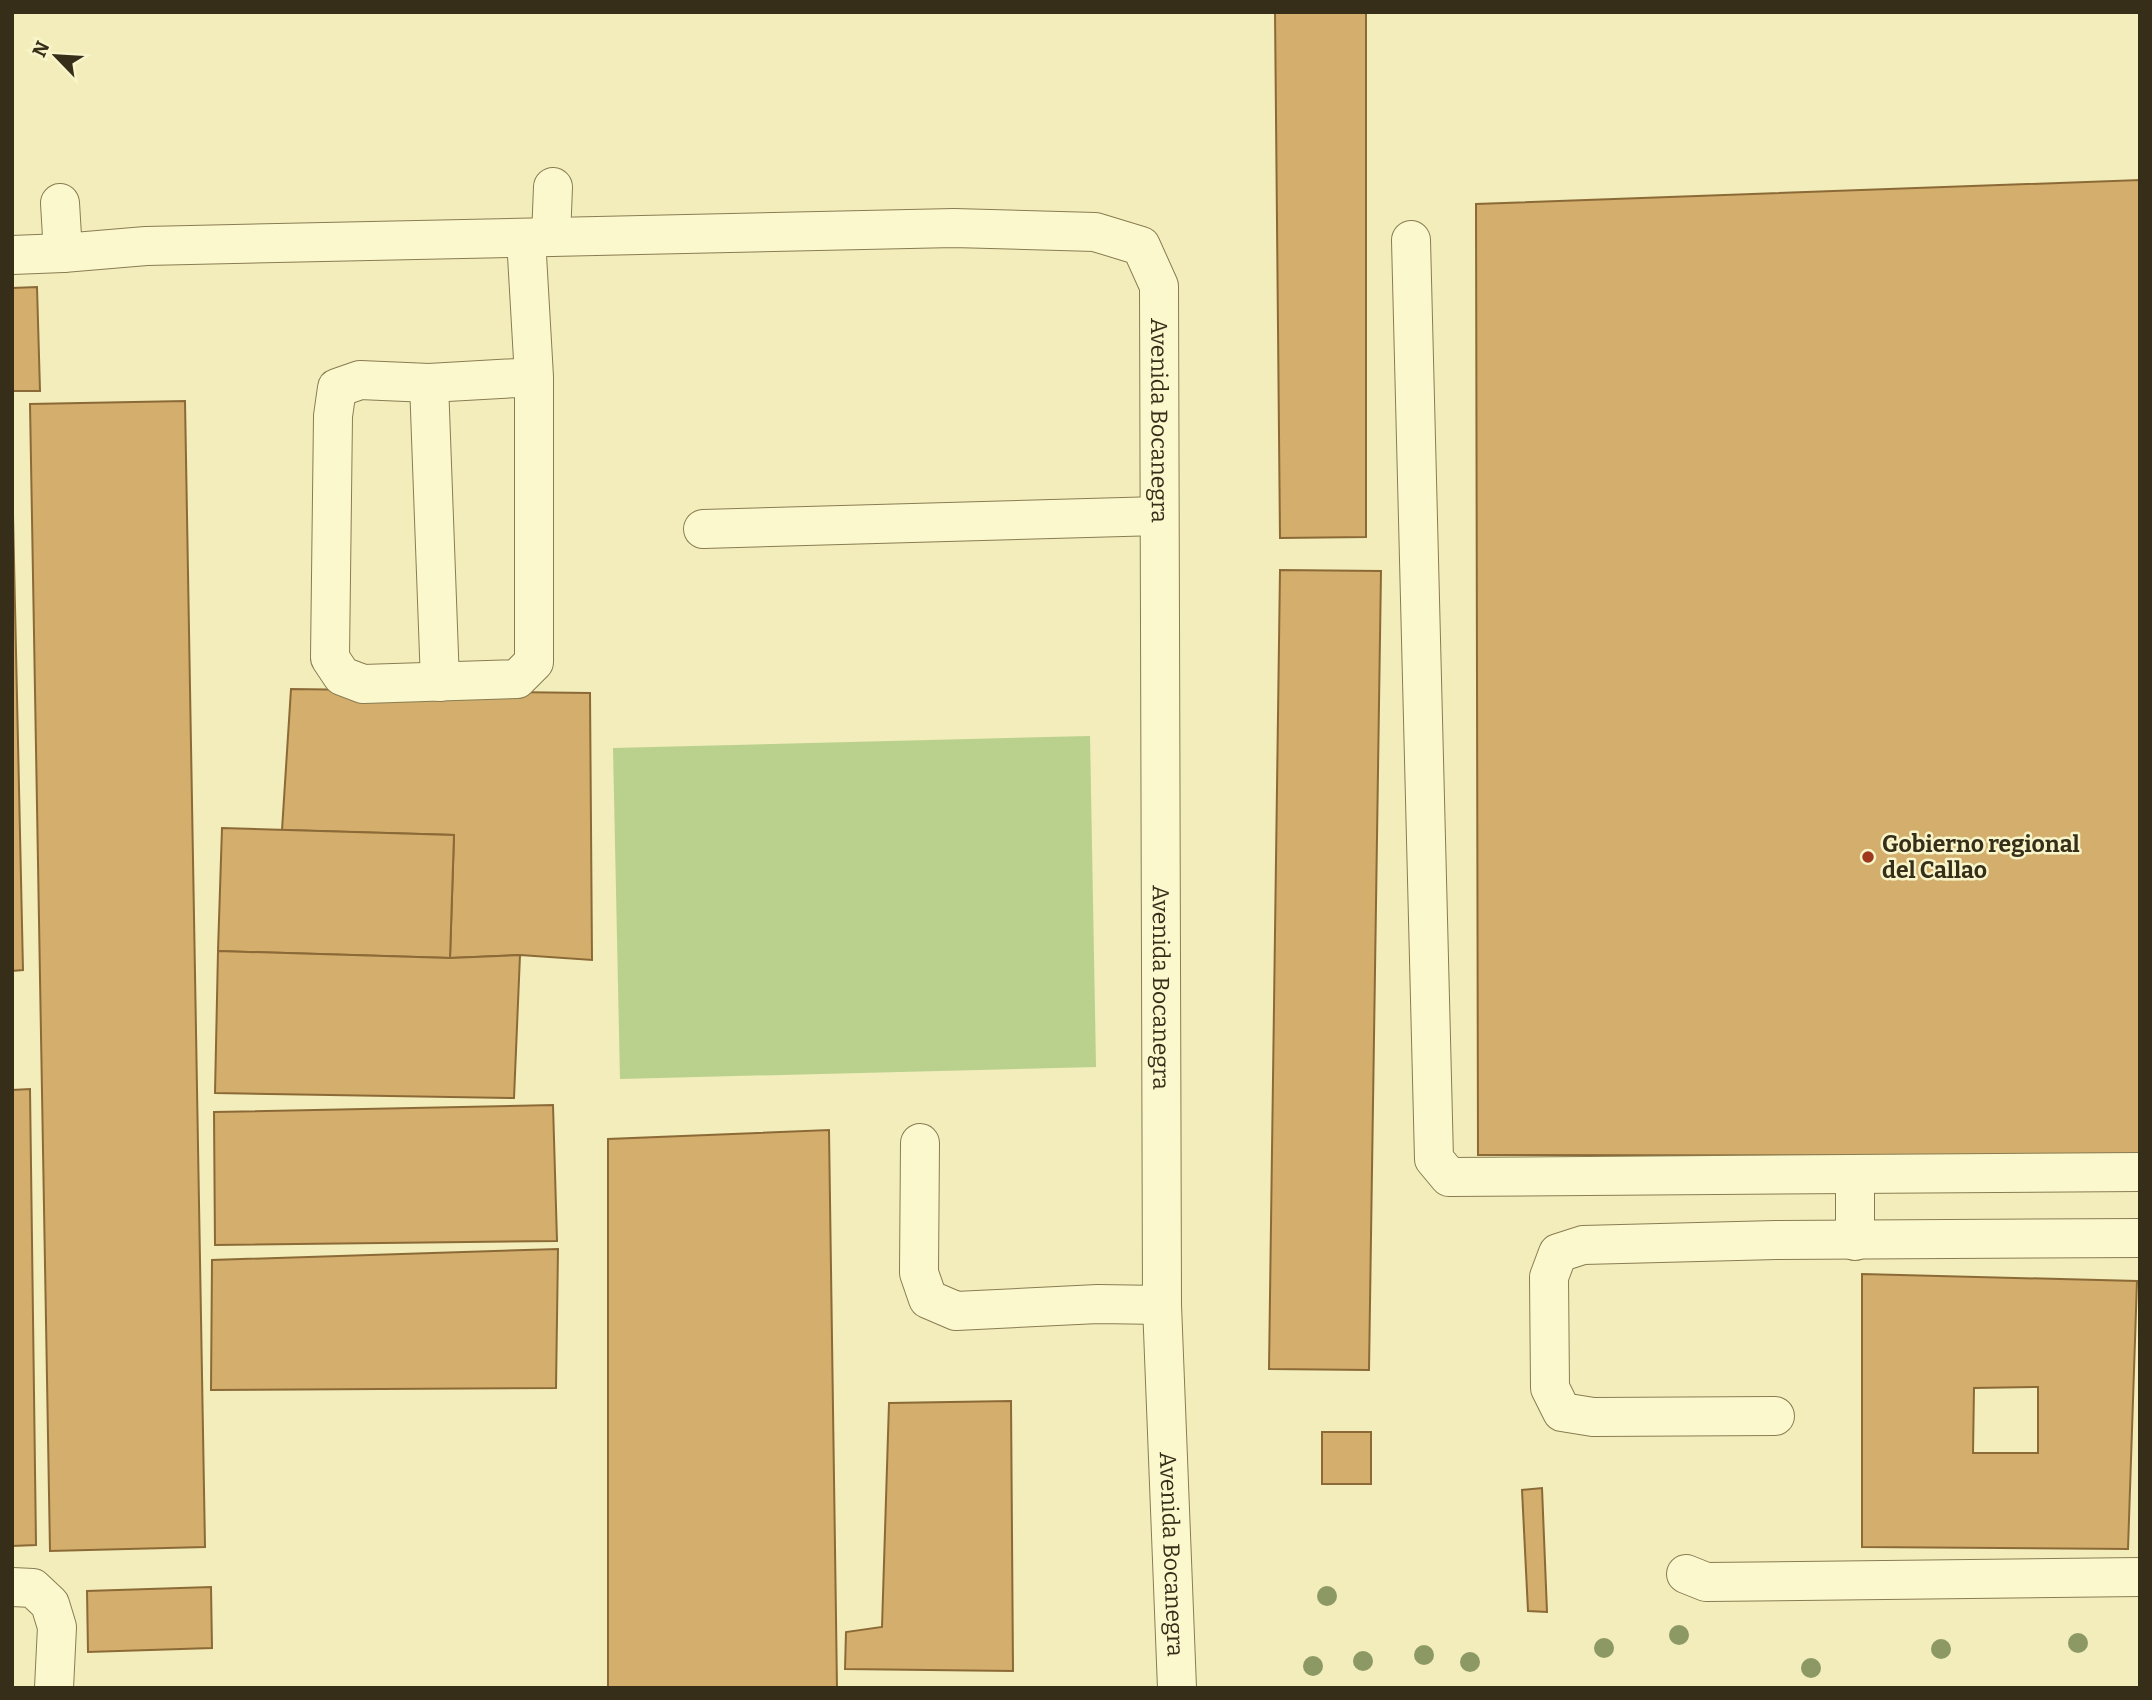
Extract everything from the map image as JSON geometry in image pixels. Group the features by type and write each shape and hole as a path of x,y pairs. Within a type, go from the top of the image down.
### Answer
{"lane":[{"path":"534,377 429,383 360,380 337,388 333,416 330,658 342,676 363,684 517,679 534,662 534,377 539,238 553,187"},
{"path":"60,203 63,253"},
{"name":"Avenida Bocanegra","path":"539,238 954,228 1095,232 1141,246 1159,286 1162,1305 1177,1688"},
{"path":"12,256 146,246 539,238"},
{"path":"1411,240 1434,1159 1449,1177 2140,1172"},
{"path":"429,383 440,682"},
{"path":"703,529 1159,516"},
{"path":"920,1143 919,1273 928,1299 956,1311 1098,1304 1162,1305"},
{"path":"1855,1241 1856,1176"},
{"path":"1775,1416 1593,1417 1562,1412 1550,1388 1549,1277 1558,1254 1583,1245 2140,1238"},
{"path":"1686,1574 1706,1582 2140,1577"},
{"path":"12,1587 33,1588 50,1604 57,1628 54,1688"}],"green space":[{"path":"1090,736 1096,1067 620,1079 613,748"}],"building":[{"path":"1275,12 1366,12 1366,537 1280,538"},
{"path":"2140,180 2140,1156 1478,1155 1476,204"},
{"path":"37,287 40,391 12,391 12,288"},
{"path":"185,401 205,1547 50,1551 30,404"},
{"path":"12,469 23,970 12,971"},
{"path":"1280,570 1381,571 1369,1370 1269,1369"},
{"path":"291,689 590,693 592,960 520,955 450,958 454,835 282,830"},
{"path":"222,828 454,835 450,958 218,951"},
{"path":"218,951 450,958 520,955 514,1098 215,1093"},
{"path":"30,1089 36,1545 12,1546 12,1090"},
{"path":"553,1105 557,1241 215,1245 214,1112"},
{"path":"829,1130 837,1688 608,1688 608,1139"},
{"path":"558,1249 556,1388 211,1390 212,1260"},
{"path":"1862,1274 2137,1281 2128,1549 1862,1547","holes":["2038,1387 2038,1453 1973,1453 1974,1388"]},
{"path":"1011,1401 1013,1671 845,1669 846,1632 882,1627 889,1403"},
{"path":"1322,1432 1371,1432 1371,1484 1322,1484"},
{"path":"1542,1488 1547,1612 1528,1611 1522,1490"},
{"path":"211,1587 212,1648 88,1652 87,1591"}],"place":[{"name":"Gobierno regional del Callao","path":"1868,857"}]}
